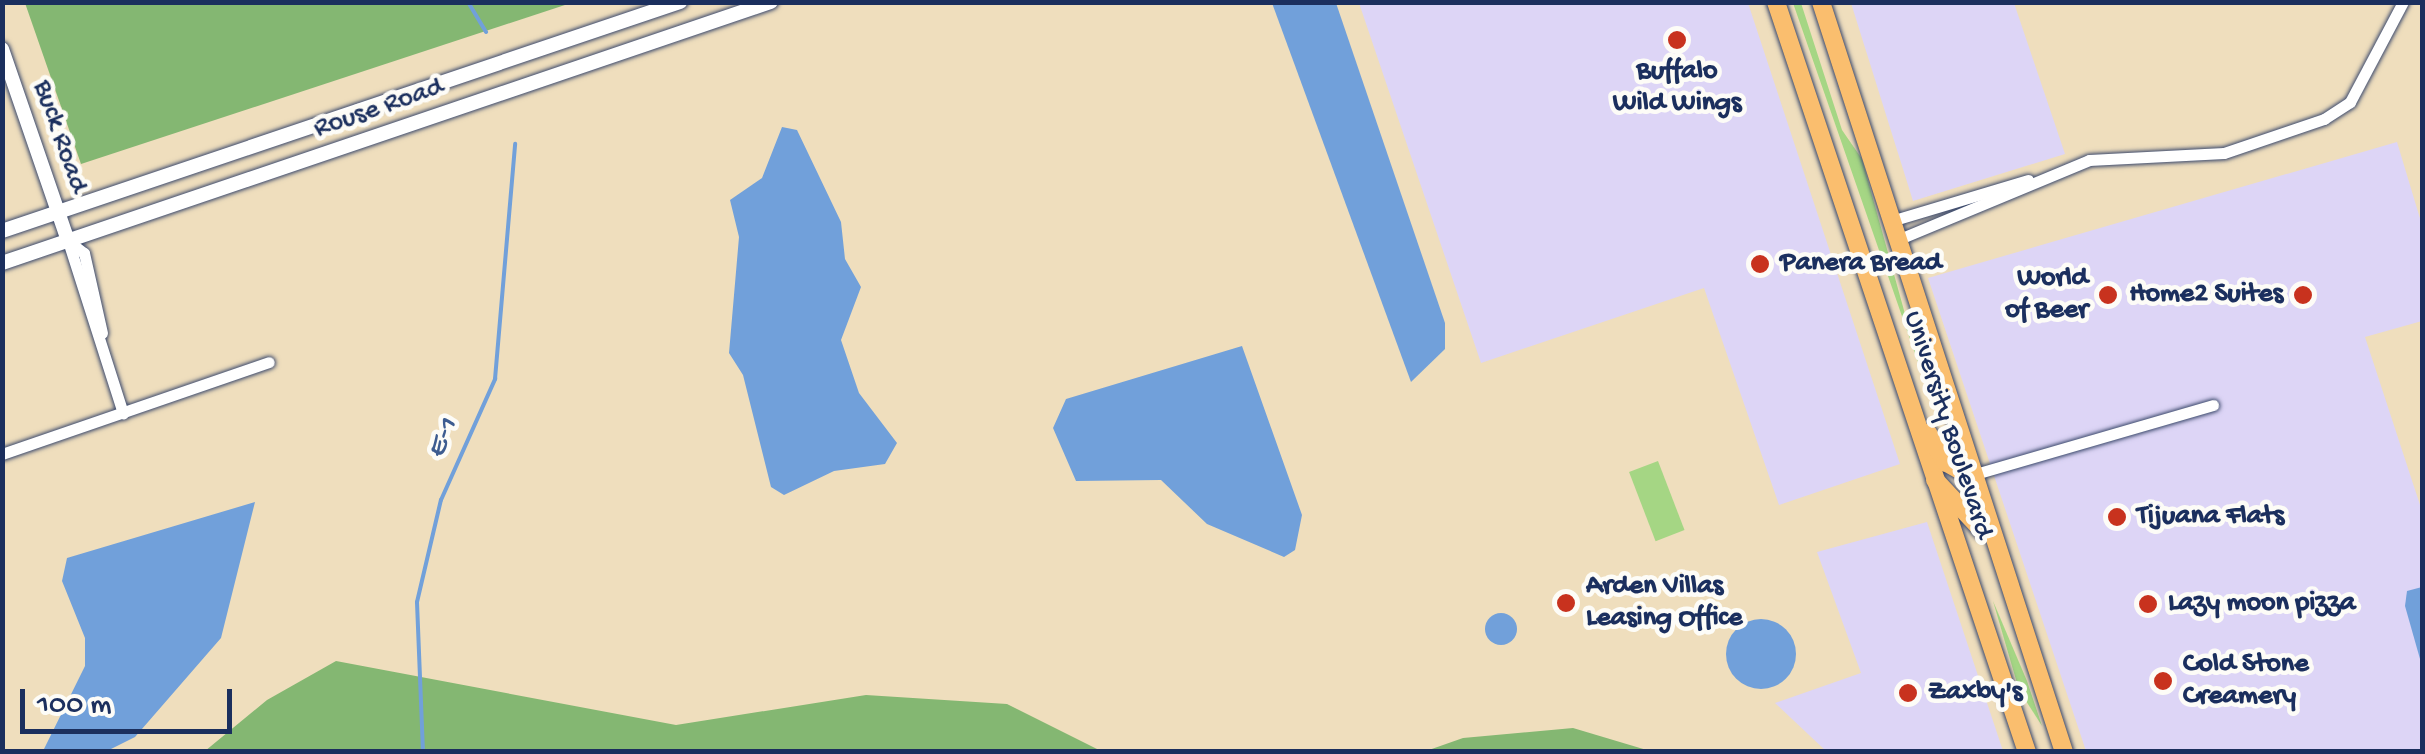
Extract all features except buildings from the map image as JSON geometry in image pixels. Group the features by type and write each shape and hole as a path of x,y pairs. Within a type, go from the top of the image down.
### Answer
{"main road":[{"name":"University Boulevard","path":"1776,2 2027,752"},
{"name":"University Boulevard","path":"1821,2 1970,476 2064,752"},
{"path":"1908,398 1945,462 1970,476"},
{"path":"1936,480 1996,551"}],"street":[{"name":"Rouse Road","path":"2,231 680,2"},
{"name":"Rouse Road","path":"2,263 771,2"},
{"path":"1891,221 2123,153 2224,153 2324,119 2358,90 2402,2"},
{"name":"Buck Road","path":"2,49 123,414"},
{"path":"1896,240 2046,176"},
{"name":"Buck Road","path":"68,240 84,252 102,307 102,342"},
{"path":"89,311 102,307"},
{"path":"2,454 269,362"},
{"path":"1970,476 2213,405"}],"shaded area":[{"path":"1359,3 1748,3 1900,464 1779,505 1704,288 1481,363"},
{"path":"1851,3 2014,3 2065,154 1913,201"},
{"path":"2397,142 2422,225 2422,321 2365,337 2422,511 2422,751 2086,751 1928,278"},
{"path":"1927,522 2003,751 1826,751 1775,703 1861,673 1817,552"}],"green space":[{"path":"25,2 571,3 81,164"},
{"path":"1793,3 1801,3 1842,130 1862,159 1920,368"},
{"path":"1658,461 1685,530 1656,541 1629,472"},
{"path":"1993,601 2027,681 2042,726 2019,690"},
{"path":"336,661 676,725 866,695 1007,704 1101,751 205,751 267,700"},
{"path":"1573,728 1650,751 1426,751 1463,738"}],"water":[{"path":"1272,3 1336,3 1445,323 1445,349 1411,382"},
{"path":"782,127 797,130 841,222 845,259 861,287 841,340 859,393 897,443 885,464 834,471 784,495 771,487 743,375 729,353 739,237 730,200 762,178"},
{"path":"1242,346 1302,515 1295,550 1284,557 1207,524 1161,480 1076,481 1053,428 1066,399"},
{"path":"255,502 221,638 135,737 107,751 43,751 85,666 85,638 62,581 67,558"},
{"path":"2422,587 2422,666 2405,606 2407,591"},
{"path":"1501,613 1513,617 1517,629 1513,641 1501,645 1489,641 1485,629 1489,617"},
{"path":"1761,619 1786,629 1796,654 1786,679 1761,689 1736,679 1726,654 1736,629"}],"waterway":[{"name":"E-1","path":"468,2 486,32"},
{"name":"E-1","path":"423,752 417,602 441,500 495,379 515,144"}],"place":[{"name":"Buffalo Wild Wings","path":"1677,40"},
{"name":"Panera Bread","path":"1760,264"},
{"name":"World of Beer","path":"2108,295"},
{"name":"Home2 Suites","path":"2303,295"},
{"name":"Tijuana Flats","path":"2117,517"},
{"name":"Arden Villas Leasing Office","path":"1566,603"},
{"name":"Lazy moon pizza","path":"2148,604"},
{"name":"Cold Stone Creamery","path":"2163,681"},
{"name":"Zaxby's","path":"1908,693"}]}
